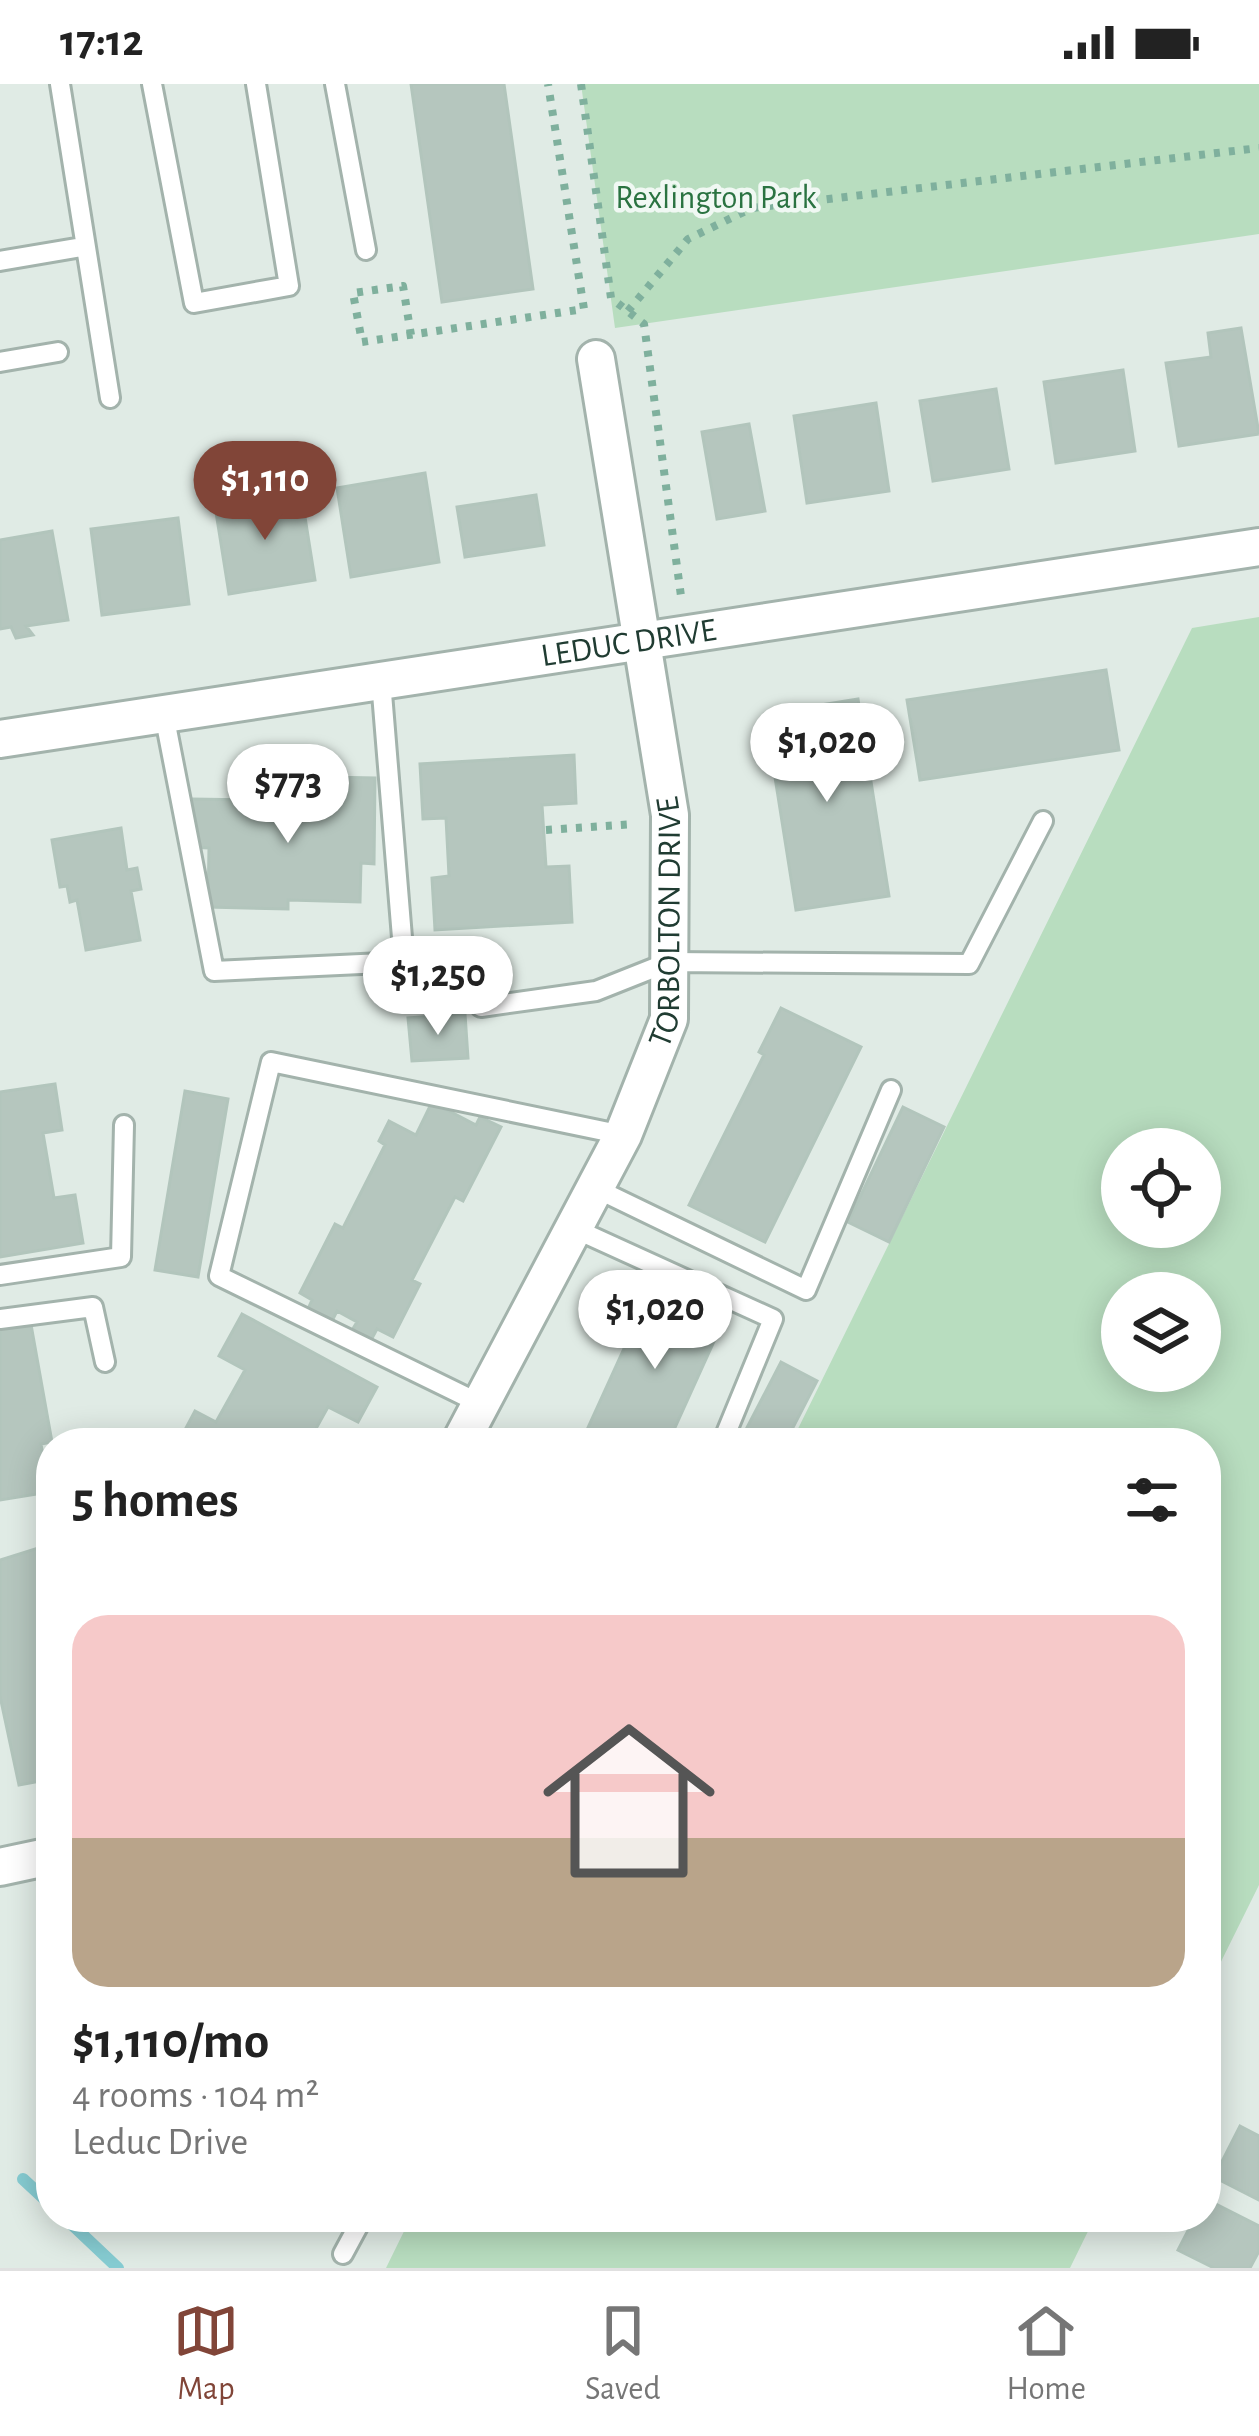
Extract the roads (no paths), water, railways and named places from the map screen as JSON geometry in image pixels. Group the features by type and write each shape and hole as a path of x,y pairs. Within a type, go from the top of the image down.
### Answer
{"street":[{"name":"TORBOLTON DRIVE","path":"468,1428 623,1135 669,1019 670,822 596,359"},
{"name":"LEDUC DRIVE","path":"0,739 1259,547"},
{"path":"0,1867 36,1859"}],"lane":[{"path":"60,84 82,247 110,398"},
{"path":"152,84 194,302 289,286 256,84"},
{"path":"334,84 366,250"},
{"path":"0,261 82,247"},
{"path":"0,362 58,352"},
{"path":"164,714 214,971 404,962 381,681"},
{"path":"481,1007 596,991 669,962 969,964 1043,821"},
{"path":"481,1404 219,1276 271,1062 623,1135"},
{"path":"595,1188 806,1291 891,1090"},
{"path":"0,1275 121,1257 124,1125"},
{"path":"573,1228 773,1319 728,1428"},
{"path":"0,1319 93,1306 105,1362"},
{"path":"343,2254 355,2232"}],"waterway":[{"path":"23,2179 36,2191"},
{"path":"80,2232 118,2268"}],"park label":[{"name":"Rexlington Park","path":"716,198"}]}
